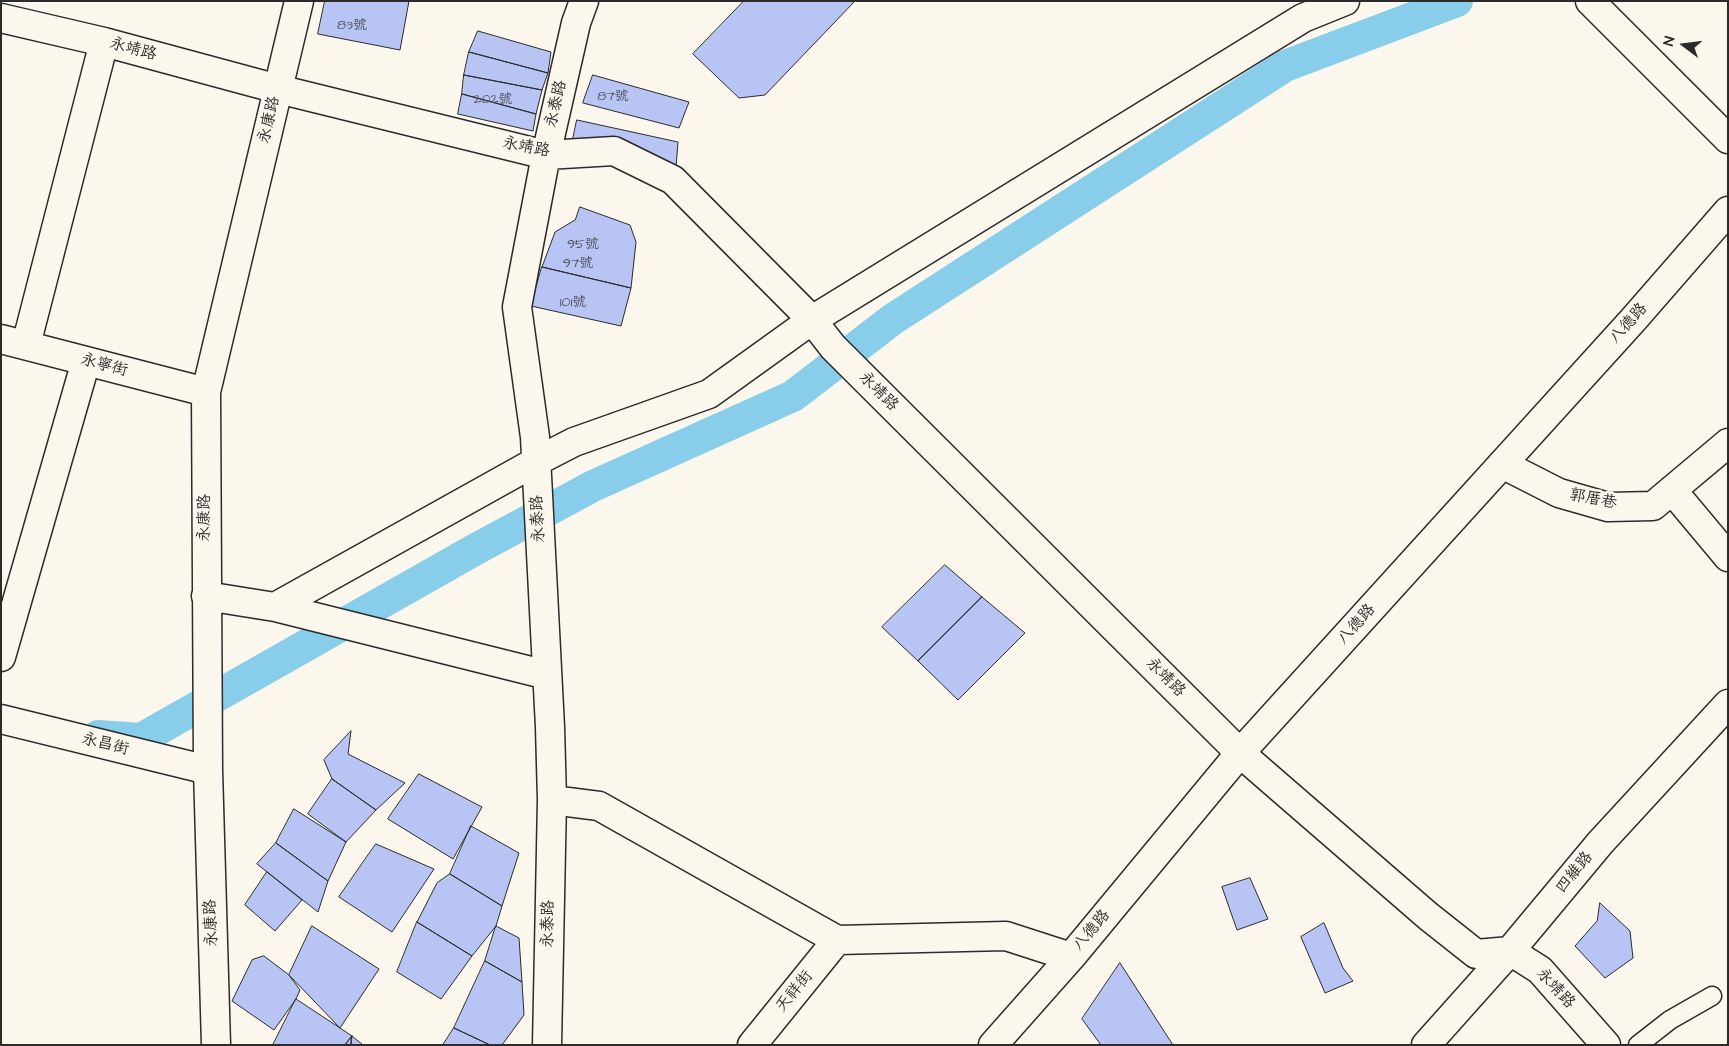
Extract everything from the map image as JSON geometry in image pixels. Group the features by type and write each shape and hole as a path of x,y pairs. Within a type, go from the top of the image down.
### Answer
{"street":[{"name":"永康路","path":"216,1045 208,770 206,392 299,1"},
{"name":"永泰路","path":"544,1040 552,800 535,437 518,307 546,154 576,23 584,1"},
{"path":"274,607 536,461 574,442 709,394 812,320 1303,18 1346,1"},
{"path":"1590,1 1728,138"},
{"name":"永靖路","path":"1,18 104,42 278,89 546,154 614,151 673,180 812,320 833,347 1240,754 1428,916 1476,954 1510,951 1540,970 1606,1045"},
{"path":"14,342 104,42"},
{"name":"八德路","path":"993,1045 1071,956 1240,754 1633,320 1728,211"},
{"name":"永寧街","path":"14,342 206,392"},
{"path":"1,658 86,361"},
{"name":"郭厝巷","path":"1502,464 1559,494 1608,506 1653,506 1728,443"},
{"path":"1672,490 1728,557"},
{"path":"206,596 274,607 547,675"},
{"name":"四維路","path":"1426,1045 1510,951 1600,843 1728,704"},
{"name":"永昌街","path":"1,719 208,770"},
{"path":"552,800 599,806 837,940 1006,936 1071,956"},
{"name":"天祥街","path":"752,1045 837,940"}],"lane":[{"path":"1638,1045 1670,1020 1712,996"}],"building":[{"path":"325,1 409,1 400,50 318,34"},
{"path":"744,1 855,1 765,95 739,98 693,54"},
{"path":"478,31 551,52 548,73 469,52"},
{"path":"469,52 548,73 542,90 464,75"},
{"path":"464,75 542,90 536,114 462,94"},
{"path":"593,75 689,102 679,128 583,103"},
{"path":"462,94 536,114 533,131 458,114"},
{"path":"577,120 678,142 676,167 572,144"},
{"path":"580,207 630,225 636,242 631,288 542,267 555,232 575,220"},
{"path":"542,267 631,288 621,326 531,306"},
{"path":"945,565 982,597 918,661 882,627"},
{"path":"982,597 1025,633 958,700 918,661"},
{"path":"351,731 348,754 405,783 376,810 332,779 324,760"},
{"path":"419,774 482,807 453,859 388,819"},
{"path":"332,779 376,810 346,842 308,814"},
{"path":"294,809 346,842 328,881 276,843"},
{"path":"471,826 519,853 502,906 450,874"},
{"path":"276,843 328,881 318,912 257,864"},
{"path":"376,844 434,869 392,932 339,897"},
{"path":"267,872 302,900 275,931 245,905"},
{"path":"450,874 502,906 496,926 472,956 417,922 437,883"},
{"path":"1250,878 1268,919 1237,930 1222,887"},
{"path":"1600,903 1630,931 1633,958 1605,978 1575,946 1597,921"},
{"path":"417,922 472,956 441,999 397,972"},
{"path":"1324,923 1343,968 1353,981 1325,993 1301,937"},
{"path":"312,926 379,969 340,1028 289,975"},
{"path":"496,926 519,938 522,982 485,961"},
{"path":"264,956 289,975 300,990 296,999 274,1030 232,1001 252,960"},
{"path":"485,961 522,982 524,1015 502,1045 490,1045 454,1028"},
{"path":"1120,963 1173,1045 1101,1045 1082,1019"},
{"path":"296,999 352,1036 345,1045 273,1045"},
{"path":"454,1028 490,1045 443,1045"},
{"path":"352,1036 351,1045 345,1045"},
{"path":"352,1036 363,1045 351,1045"}],"waterway":[{"path":"98,736 141,739 476,549 593,486 793,396 893,319 1285,66 1457,1"}]}
